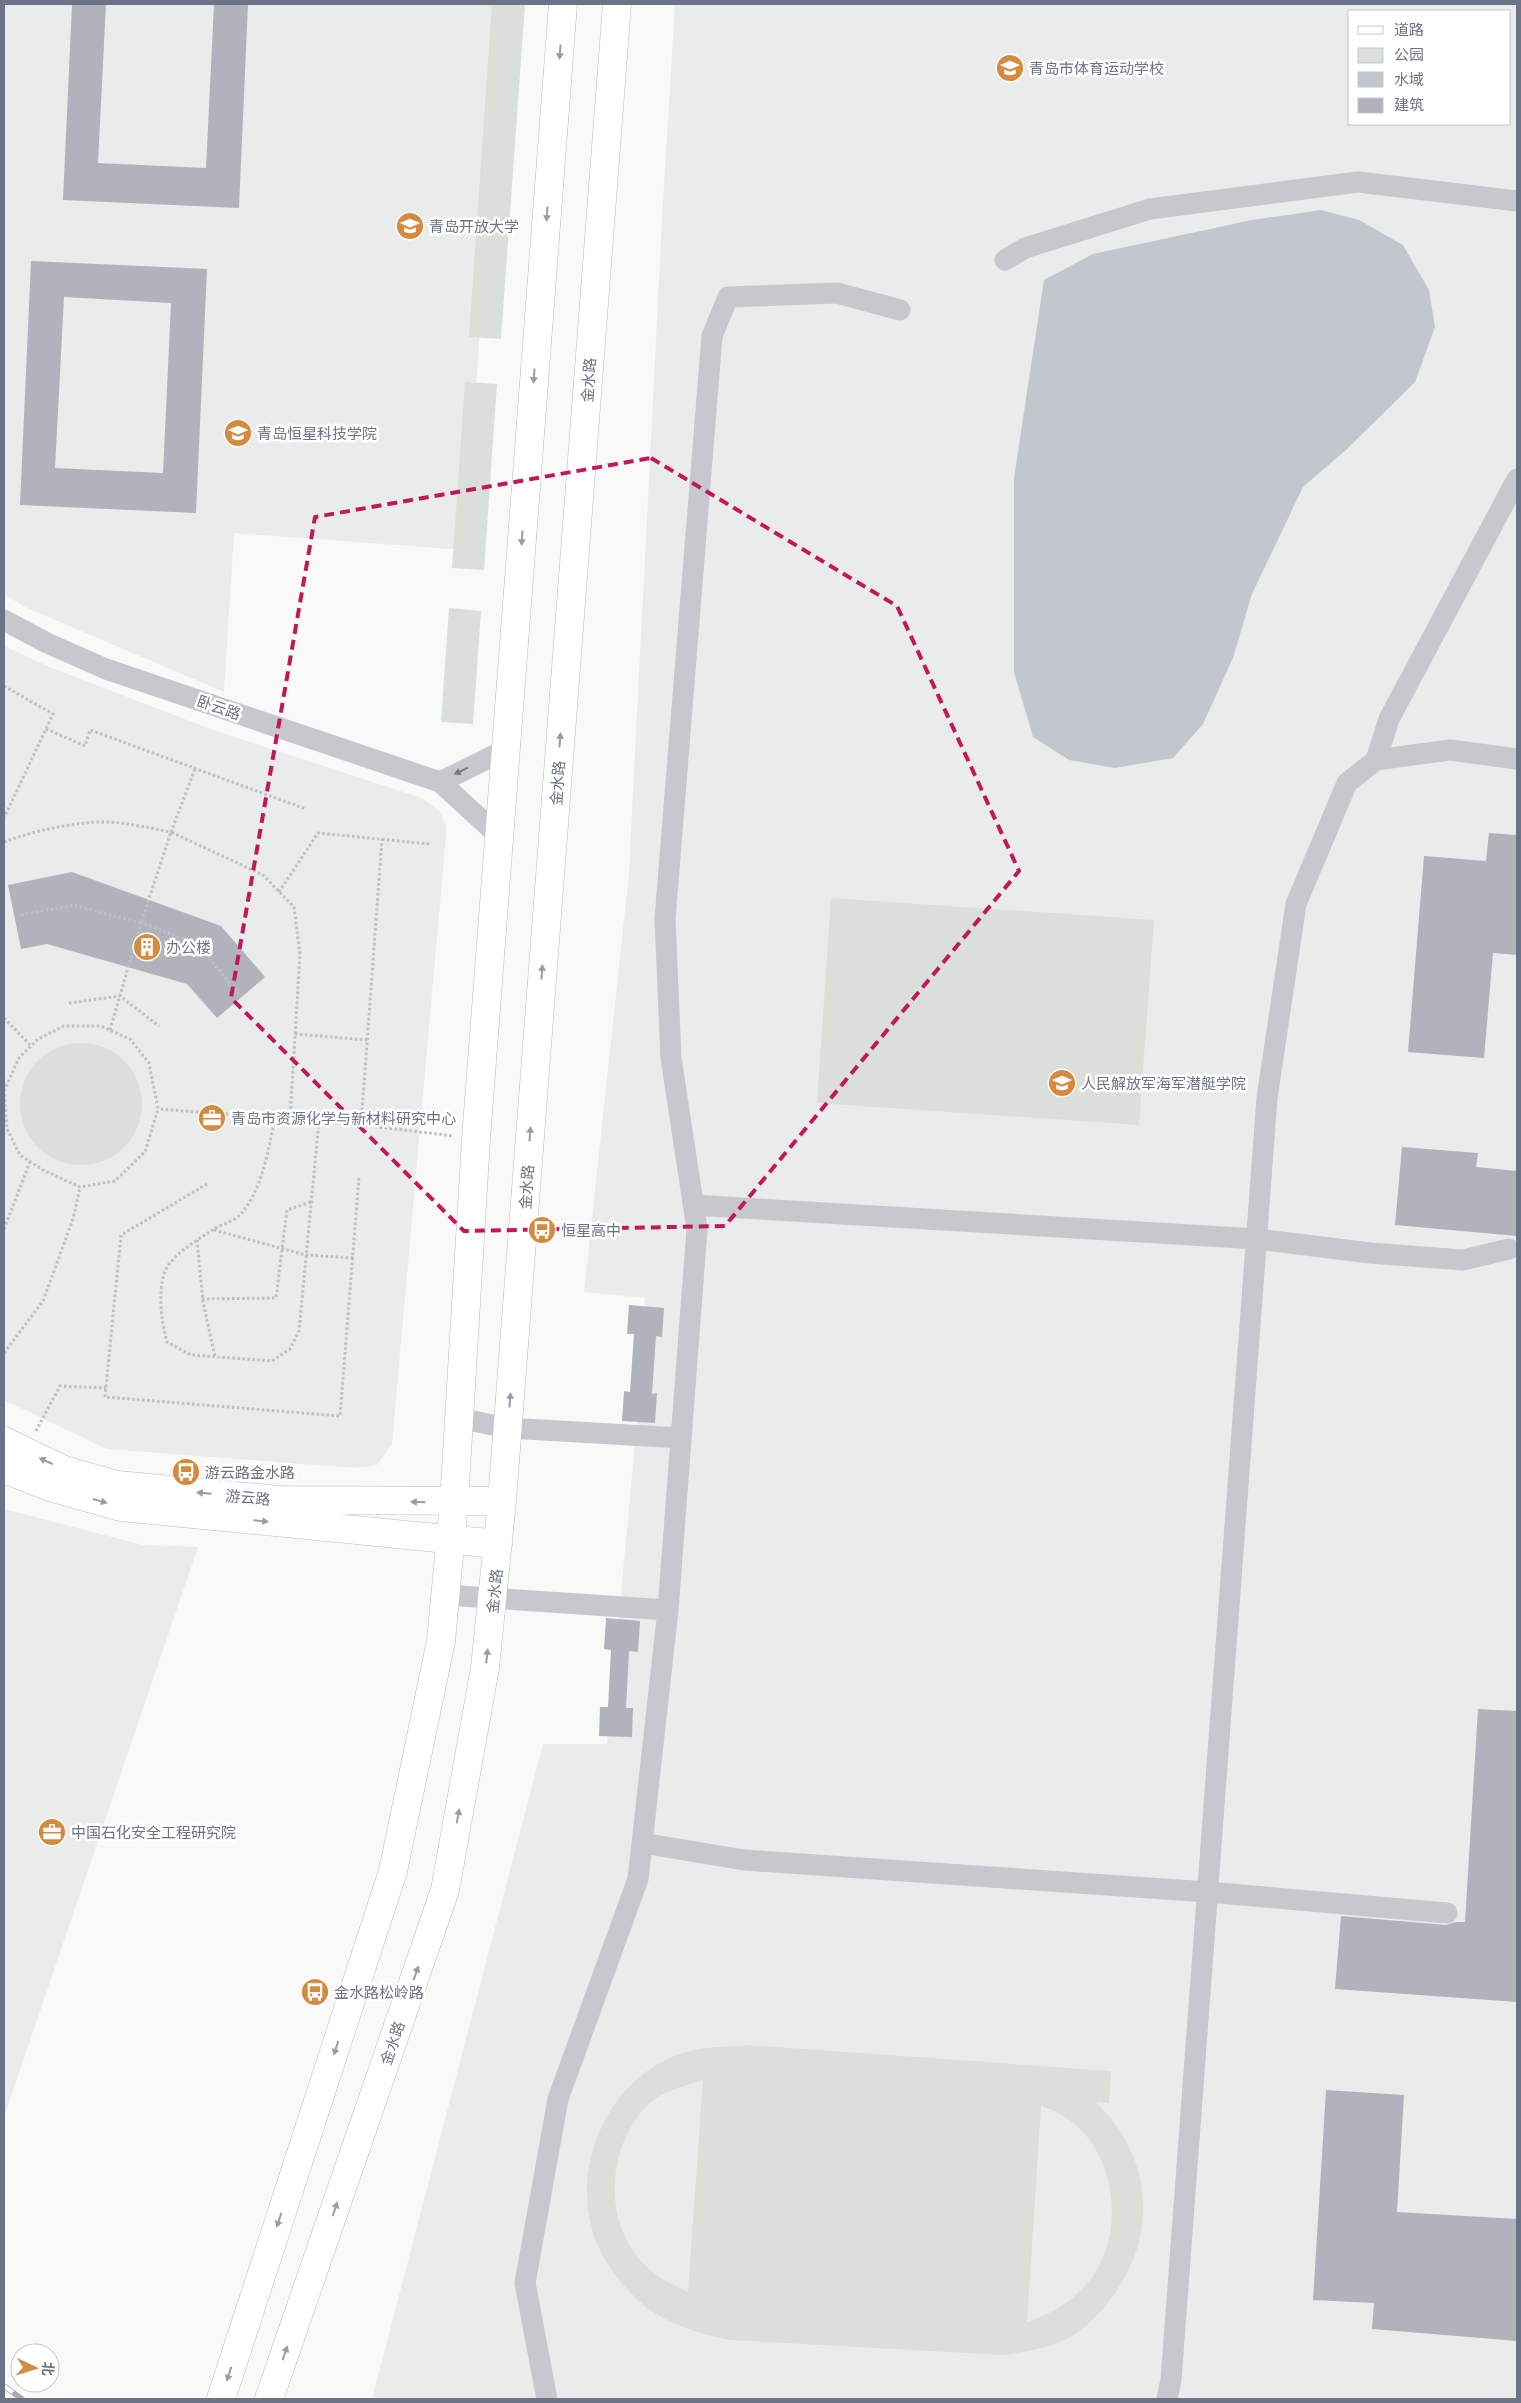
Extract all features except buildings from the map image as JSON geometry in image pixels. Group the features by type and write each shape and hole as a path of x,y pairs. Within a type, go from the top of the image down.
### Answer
{"main road":[{"path":"220,2399 394,1871 441,1641 454,1502 476,1139 563,4"},
{"name":"金水路","path":"269,2399 444,1890 486,1668 508,1428 617,4"},
{"name":"游云路","path":"14,1446 64,1470 118,1485 280,1500 502,1501"},
{"name":"游云路","path":"4,1469 50,1487 121,1507 498,1544"}],"street":[{"path":"1005,260 1025,248 1150,209 1358,182 1517,201"},
{"path":"547,2399 525,2283 558,2099 638,1879 668,1610 697,1229 670,1058 665,919 712,336 728,297 837,293 900,310"},
{"path":"1376,760 1389,719 1517,479"},
{"name":"卧云路","path":"4,620 47,643 106,669 440,782 499,836"},
{"path":"440,782 505,750"},
{"path":"1167,2399 1171,2380 1268,1098 1296,904 1347,783 1376,760 1450,750 1517,759"},
{"path":"693,1204 1257,1239 1370,1253 1463,1260 1509,1249"},
{"path":"459,1418 508,1428 681,1438"},
{"path":"446,1595 493,1600 668,1610"},
{"path":"642,1843 744,1860 1208,1892 1447,1913"}],"path":[{"path":"4,686 53,714 4,818"},
{"path":"46,729 85,746 90,730 306,809"},
{"path":"110,1030 141,923 171,832 196,769"},
{"path":"4,842 30,832 99,822 134,825 171,832 263,875 294,907 300,954 290,1119"},
{"path":"279,892 318,833 430,844"},
{"path":"361,1125 382,839"},
{"path":"21,915 72,905 141,923 196,942 239,994"},
{"path":"69,1003 120,996 159,1026"},
{"path":"4,1018 31,1046"},
{"path":"64,1026 100,1026 110,1030 130,1039 149,1063 158,1109 145,1152 115,1181 80,1187 20,1155 7,1129 4,1092 19,1058 38,1039 64,1026"},
{"path":"295,1034 367,1040"},
{"path":"158,1109 361,1125 476,1139"},
{"path":"275,1118 264,1168 253,1195 240,1215 197,1240 168,1265 162,1285 161,1322 167,1342 191,1355 272,1361 290,1349 299,1331 319,1122"},
{"path":"4,1230 30,1162"},
{"path":"206,1184 121,1235 106,1397 340,1416 359,1177"},
{"path":"4,1353 43,1301 73,1219 80,1187"},
{"path":"202,1299 276,1298 287,1210 311,1202"},
{"path":"214,1229 306,1255 352,1258"},
{"path":"197,1240 202,1299 215,1357"},
{"path":"14,1446 60,1386 106,1388"}],"highlighted area":[{"path":"651,458 897,606 1019,871 725,1226 464,1231 231,998 315,517"}],"shaded area":[{"name":"青岛恒星科技学院","path":"4,4 502,4 465,550 234,533 224,692 25,607 4,594"},
{"name":"人民解放军海军潜艇学院","path":"675,4 1517,4 1517,2399 372,2399 543,1744 607,1744 637,1422 645,1298 584,1292 629,874 662,219"},
{"name":"青岛市资源化学与新材料研究中心","path":"4,646 52,668 213,730 422,798 440,812 446,825 392,1444 377,1465 354,1468 107,1449 4,1400"},
{"name":"中国石化安全工程研究院","path":"4,1509 143,1545 198,1547 4,2117"}],"green space":[{"path":"492,4 525,4 501,339 469,337"},
{"path":"465,382 497,384 484,570 452,568"},
{"path":"449,608 481,611 473,724 441,722"},
{"path":"831,898 1154,920 1139,1125 817,1103"},
{"path":"81,1043 93,1044 104,1048 115,1053 124,1061 132,1070 137,1081 141,1092 141,1116 137,1127 132,1138 124,1147 115,1155 104,1160 93,1164 81,1165 69,1164 58,1160 47,1155 38,1147 30,1138 25,1127 21,1116 20,1104 21,1092 25,1081 30,1070 38,1061 47,1053 58,1048 69,1044"},
{"path":"748,2045 1111,2071 1109,2103 1096,2102 1114,2122 1128,2145 1137,2166 1142,2187 1143,2209 1141,2231 1136,2252 1127,2273 1115,2293 1092,2320 1070,2337 1041,2348 1003,2355 731,2340 681,2326 657,2315 621,2283 608,2265 598,2246 591,2225 587,2199 588,2174 594,2148 603,2124 617,2102 634,2082 654,2066 677,2055 694,2050","holes":["703,2080 688,2292 655,2274 632,2249 622,2230 617,2209 615,2187 617,2166 623,2145 632,2125 645,2108 664,2094","1041,2106 1063,2116 1082,2130 1096,2149 1105,2171 1111,2194 1112,2218 1108,2242 1094,2275 1069,2300 1049,2313 1027,2322"]}],"water":[{"path":"1321,210 1359,220 1403,245 1429,290 1435,327 1415,382 1347,449 1303,487 1252,594 1233,658 1203,724 1173,758 1115,768 1069,760 1033,737 1014,672 1014,478 1044,280 1093,254 1252,220"}],"railway":[{"path":"4,2386 22,2399"}],"place":[{"name":"青岛市体育运动学校","path":"1010,68"},
{"name":"青岛开放大学","path":"410,226"},
{"name":"青岛恒星科技学院","path":"238,433"},
{"name":"办公楼","path":"147,947"},
{"name":"人民解放军海军潜艇学院","path":"1062,1083"},
{"name":"青岛市资源化学与新材料研究中心","path":"212,1118"},
{"name":"恒星高中","path":"542,1230"},
{"name":"游云路金水路","path":"186,1472"},
{"name":"中国石化安全工程研究院","path":"52,1832"},
{"name":"金水路松岭路","path":"315,1992"}]}
